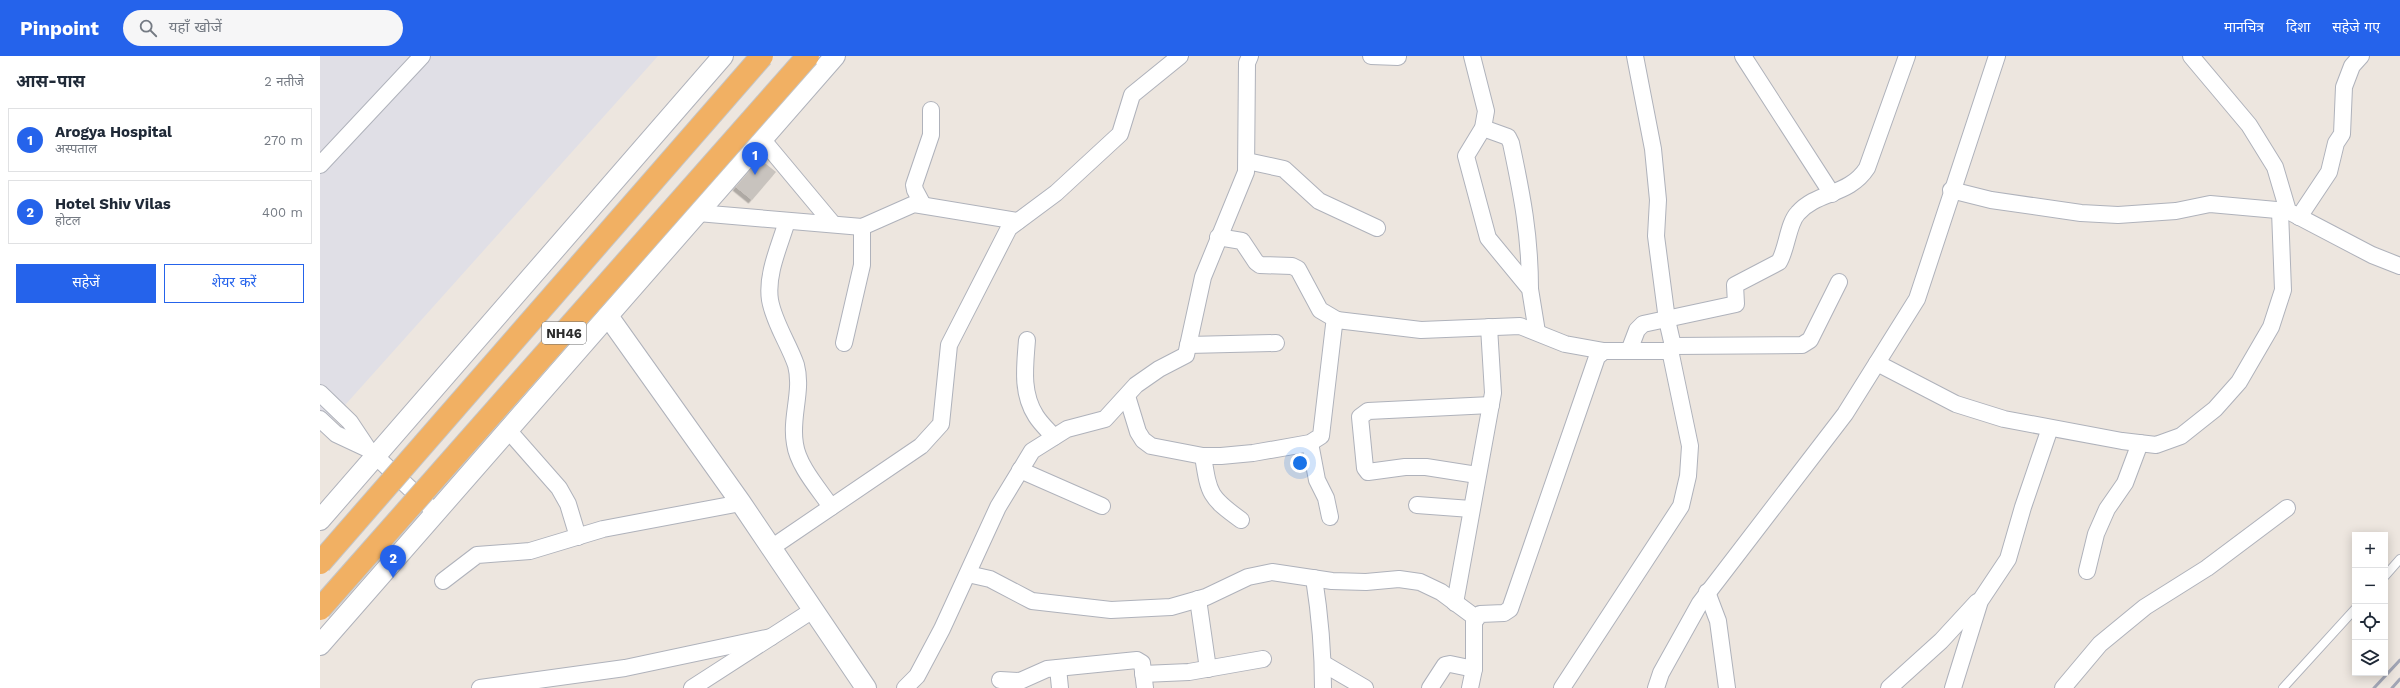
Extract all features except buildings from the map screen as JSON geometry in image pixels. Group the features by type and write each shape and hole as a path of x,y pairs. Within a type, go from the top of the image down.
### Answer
{"highway":[{"name":"NH46","path":"320,563 762,56"},
{"name":"NH46","path":"320,609 808,56"}],"street":[{"path":"320,165 422,56"},
{"path":"320,520 372,453 723,56"},
{"path":"320,645 835,56"},
{"path":"771,548 921,446 942,424 949,346 978,284 1009,228 1056,193 1120,134 1132,95 1180,56"},
{"path":"906,688 917,676 968,574 998,507 1032,451 1067,429 1105,419 1136,385 1186,355 1203,277 1218,237 1246,172 1247,63 1250,56"},
{"path":"1371,56 1398,57"},
{"path":"1472,56 1486,111 1483,128 1466,156 1484,226 1496,249 1530,289"},
{"path":"1562,688 1681,506 1688,476 1690,446 1667,320 1656,236 1658,200 1652,149 1635,56"},
{"path":"1744,56 1832,194"},
{"path":"1630,351 1637,330 1643,324 1736,304 1735,285 1779,262 1796,214 1805,206 1860,180 1867,168 1907,56"},
{"path":"1656,688 1661,673 1708,592 1845,414 1917,299 1951,190 1996,56"},
{"path":"1877,363 1956,404 2004,419 2140,443 2156,445 2181,436 2215,409 2239,382 2250,360 2271,327 2283,290 2289,213 2275,167 2249,125 2191,56"},
{"path":"2289,213 2329,172 2336,143 2342,134 2344,87 2352,66 2360,56"},
{"path":"923,205 914,185 931,135 931,110"},
{"path":"1483,128 1508,137 1511,143 1527,220 1530,248 1530,289 1537,332"},
{"path":"762,139 833,224"},
{"path":"1247,161 1284,169 1319,201 1378,228"},
{"path":"1951,190 1991,200 2081,213 2118,215 2176,211 2210,204 2289,213 2372,255 2400,266"},
{"path":"698,213 862,227 906,206 923,205 1018,221"},
{"path":"787,220 771,272 769,285 770,301 796,366 798,382 795,445 800,460 831,507"},
{"path":"844,343 862,265 862,227"},
{"path":"1218,237 1242,241 1256,262 1260,265 1292,266 1298,269 1320,310 1337,320 1421,330 1489,326 1520,326 1565,344 1604,351 1802,345 1810,340 1839,282"},
{"path":"608,316 742,503 866,688"},
{"path":"1127,396 1138,432 1143,440 1151,446 1203,456 1253,453 1310,443 1321,436 1334,325 1337,320"},
{"path":"1455,603 1477,475 1491,405 1494,376 1489,326"},
{"path":"1027,340 1024,384 1028,399 1036,416 1054,437"},
{"path":"1188,345 1276,343"},
{"path":"1470,688 1474,669 1474,622 1480,614 1504,613 1510,609 1598,357 1604,351"},
{"path":"320,393 350,422 372,453 435,512"},
{"path":"1477,475 1412,467 1368,472 1365,468 1360,417 1368,411 1491,405"},
{"path":"320,419 336,434 372,453"},
{"path":"1889,688 1941,641 1983,597 2008,559 2023,507 2050,428"},
{"path":"508,430 559,488 568,504 578,536"},
{"path":"1310,443 1317,480 1326,498 1330,517"},
{"path":"2087,571 2096,534 2104,515 2125,483 2140,443"},
{"path":"1203,456 1209,490 1213,498 1241,520"},
{"path":"1020,470 1102,506"},
{"path":"443,581 476,555 530,551 603,529 742,503"},
{"path":"1417,505 1472,509"},
{"path":"2063,688 2100,644 2145,607 2207,568 2287,508"},
{"path":"968,574 986,577 1021,596 1048,604 1111,610 1142,610 1171,607 1198,599 1248,577 1272,572 1314,578 1366,582 1399,579 1420,582 1441,592 1476,618"},
{"path":"1314,578 1322,629 1324,664 1323,688"},
{"path":"1708,592 1718,621 1727,688"},
{"path":"1953,688 1983,597"},
{"path":"1198,599 1208,669"},
{"path":"692,688 813,610"},
{"path":"480,688 506,686 584,672 624,668 771,637"},
{"path":"1000,680 1020,681 1040,671 1137,660 1142,663 1144,681 1264,659"},
{"path":"1324,664 1365,688"},
{"path":"1430,688 1445,665 1450,664 1474,669"},
{"path":"1058,668 1060,688"},
{"path":"578,688 584,672"}],"lane":[{"path":"2388,573 2400,560"},
{"path":"2283,688 2352,612"}],"shaded area":[{"path":"320,56 658,56 320,433"}],"railway":[{"path":"2374,688 2400,660"},
{"path":"2392,688 2400,679"}],"place":[{"name":"Arogya Hospital","path":"755,175"},
{"name":"Hotel Shiv Vilas","path":"393,578"}]}
